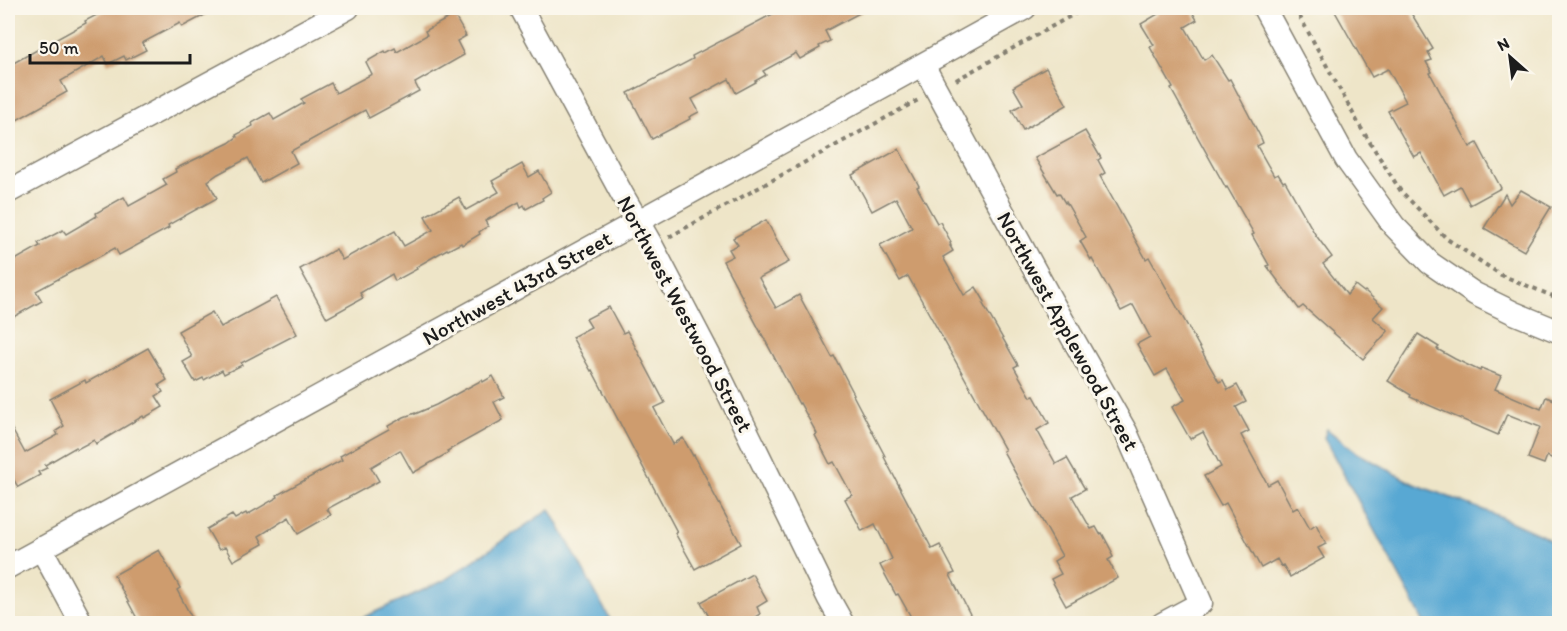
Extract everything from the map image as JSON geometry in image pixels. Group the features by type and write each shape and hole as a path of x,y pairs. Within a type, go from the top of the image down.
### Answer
{"street":[{"path":"8,192 348,8"},
{"name":"Northwest Westwood Street","path":"521,8 652,246 717,370 843,624"},
{"name":"Northwest 43rd Street","path":"8,567 1025,8"},
{"path":"1264,8 1346,159 1394,226 1430,263 1475,294 1514,314 1560,332"},
{"name":"Northwest Applewood Street","path":"923,65 1125,432 1201,603 1162,624"},
{"path":"41,548 82,624"}],"path":[{"path":"652,246 1085,8"},
{"path":"1295,8 1361,128 1400,190 1447,239 1502,275 1560,299"}],"water":[{"path":"1327,429 1354,451 1412,483 1494,514 1541,535 1559,546 1559,615 1543,623 1424,623 1324,438"},
{"path":"550,509 612,623 351,623 443,581"}],"building":[{"path":"110,8 218,8 182,27 180,23 142,43 146,50 126,60 124,56 108,64 104,56 61,81 67,92 8,125 8,66"},
{"path":"784,8 869,8 825,31 830,41 819,46 820,48 800,59 796,53 763,71 766,75 736,93 729,79 692,99 699,112 652,139 628,93 693,59 692,56"},
{"path":"1154,8 1190,8 1197,20 1185,27 1204,60 1212,55 1228,80 1230,79 1261,138 1263,143 1257,146 1274,176 1278,174 1283,182 1285,181 1315,234 1332,257 1323,264 1347,295 1355,285 1383,307 1373,318 1388,331 1363,359 1303,306 1299,309 1267,266 1269,265 1252,235 1254,234 1226,188 1150,47 1154,45 1141,24 1158,14"},
{"path":"1333,8 1408,8 1433,49 1428,52 1432,60 1426,62 1432,72 1430,73 1470,147 1477,143 1501,188 1470,205 1460,186 1444,195 1421,153 1414,157 1388,111 1406,102 1388,69 1372,77"},
{"path":"454,15 466,36 457,41 464,55 415,83 419,91 369,118 365,110 291,151 297,163 261,183 248,158 218,174 208,181 217,198 119,255 115,248 36,291 42,301 8,320 8,264 40,246 38,243 63,230 66,234 124,197 129,206 167,185 163,179 176,172 175,169 229,143 237,137 236,135 253,126 252,123 270,113 274,120 304,103 301,99 331,83 336,93 372,74 366,62 385,51 386,53 395,48 397,52 427,35 425,31"},
{"path":"1046,68 1067,105 1023,130 1012,110 1023,104 1013,87"},
{"path":"1085,131 1101,158 1098,160 1105,173 1100,176 1146,259 1149,257 1219,382 1223,380 1228,390 1237,385 1246,402 1236,407 1249,431 1241,435 1268,485 1277,480 1293,510 1298,507 1310,528 1316,524 1326,544 1318,548 1324,558 1290,577 1277,559 1261,568 1226,503 1221,506 1204,476 1221,467 1203,432 1190,439 1172,407 1185,400 1167,369 1155,376 1137,344 1150,337 1133,305 1121,311 1080,241 1086,237 1066,202 1059,193 1057,194 1035,158"},
{"path":"899,149 937,223 940,222 951,242 950,246 953,251 943,257 964,295 976,287 985,302 983,304 1018,365 1014,367 1049,423 1037,430 1056,464 1067,458 1085,489 1072,496 1091,529 1096,527 1100,534 1102,533 1112,552 1113,557 1108,560 1118,578 1066,606 1051,579 1061,574 1054,561 1062,556 908,276 900,281 880,245 912,228 896,198 872,211 852,175"},
{"path":"522,164 529,177 539,171 551,192 542,198 543,200 526,209 524,205 521,207 519,202 485,221 488,226 462,245 461,243 447,249 395,281 392,274 360,293 363,298 327,318 300,269 336,249 342,260 395,231 404,246 433,230 425,216 459,197 466,210 499,192 492,181"},
{"path":"1521,190 1551,207 1524,251 1484,228 1505,194 1510,204"},
{"path":"766,220 789,262 759,278 776,308 799,295 854,394 932,549 940,545 955,573 950,575 975,624 915,624 880,565 892,559 875,524 862,531 845,499 852,495 834,462 830,464 815,435 817,434 723,261 733,256 729,249 738,245 733,238"},
{"path":"276,297 297,334 224,374 222,370 204,380 203,378 195,382 183,362 192,357 178,331 212,312 221,327"},
{"path":"609,307 623,333 627,331 665,403 654,408 673,444 683,438 741,544 695,569 592,370 572,337 591,327 586,319"},
{"path":"1418,334 1455,359 1480,371 1481,368 1501,376 1495,389 1541,409 1546,397 1560,402 1560,462 1547,456 1544,464 1528,458 1540,427 1507,414 1498,435 1410,397 1411,395 1388,381"},
{"path":"148,348 167,380 159,385 163,392 156,396 163,407 96,444 94,440 77,449 76,447 45,465 47,468 38,472 40,475 18,487 14,480 8,484 8,422 25,453 58,435 56,431 64,426 50,399 85,380 86,383"},
{"path":"493,376 504,397 494,402 503,420 413,473 400,450 371,467 379,481 327,509 331,515 298,534 289,517 259,536 263,544 233,561 225,547 219,550 207,529 232,515 235,519 246,513 247,515 278,497 277,495 342,460 340,456 389,429 388,426"},
{"path":"159,550 180,588 177,590 195,624 140,624 114,575"},
{"path":"752,574 767,601 757,607 760,614 752,619 754,624 713,624 701,602"}]}
